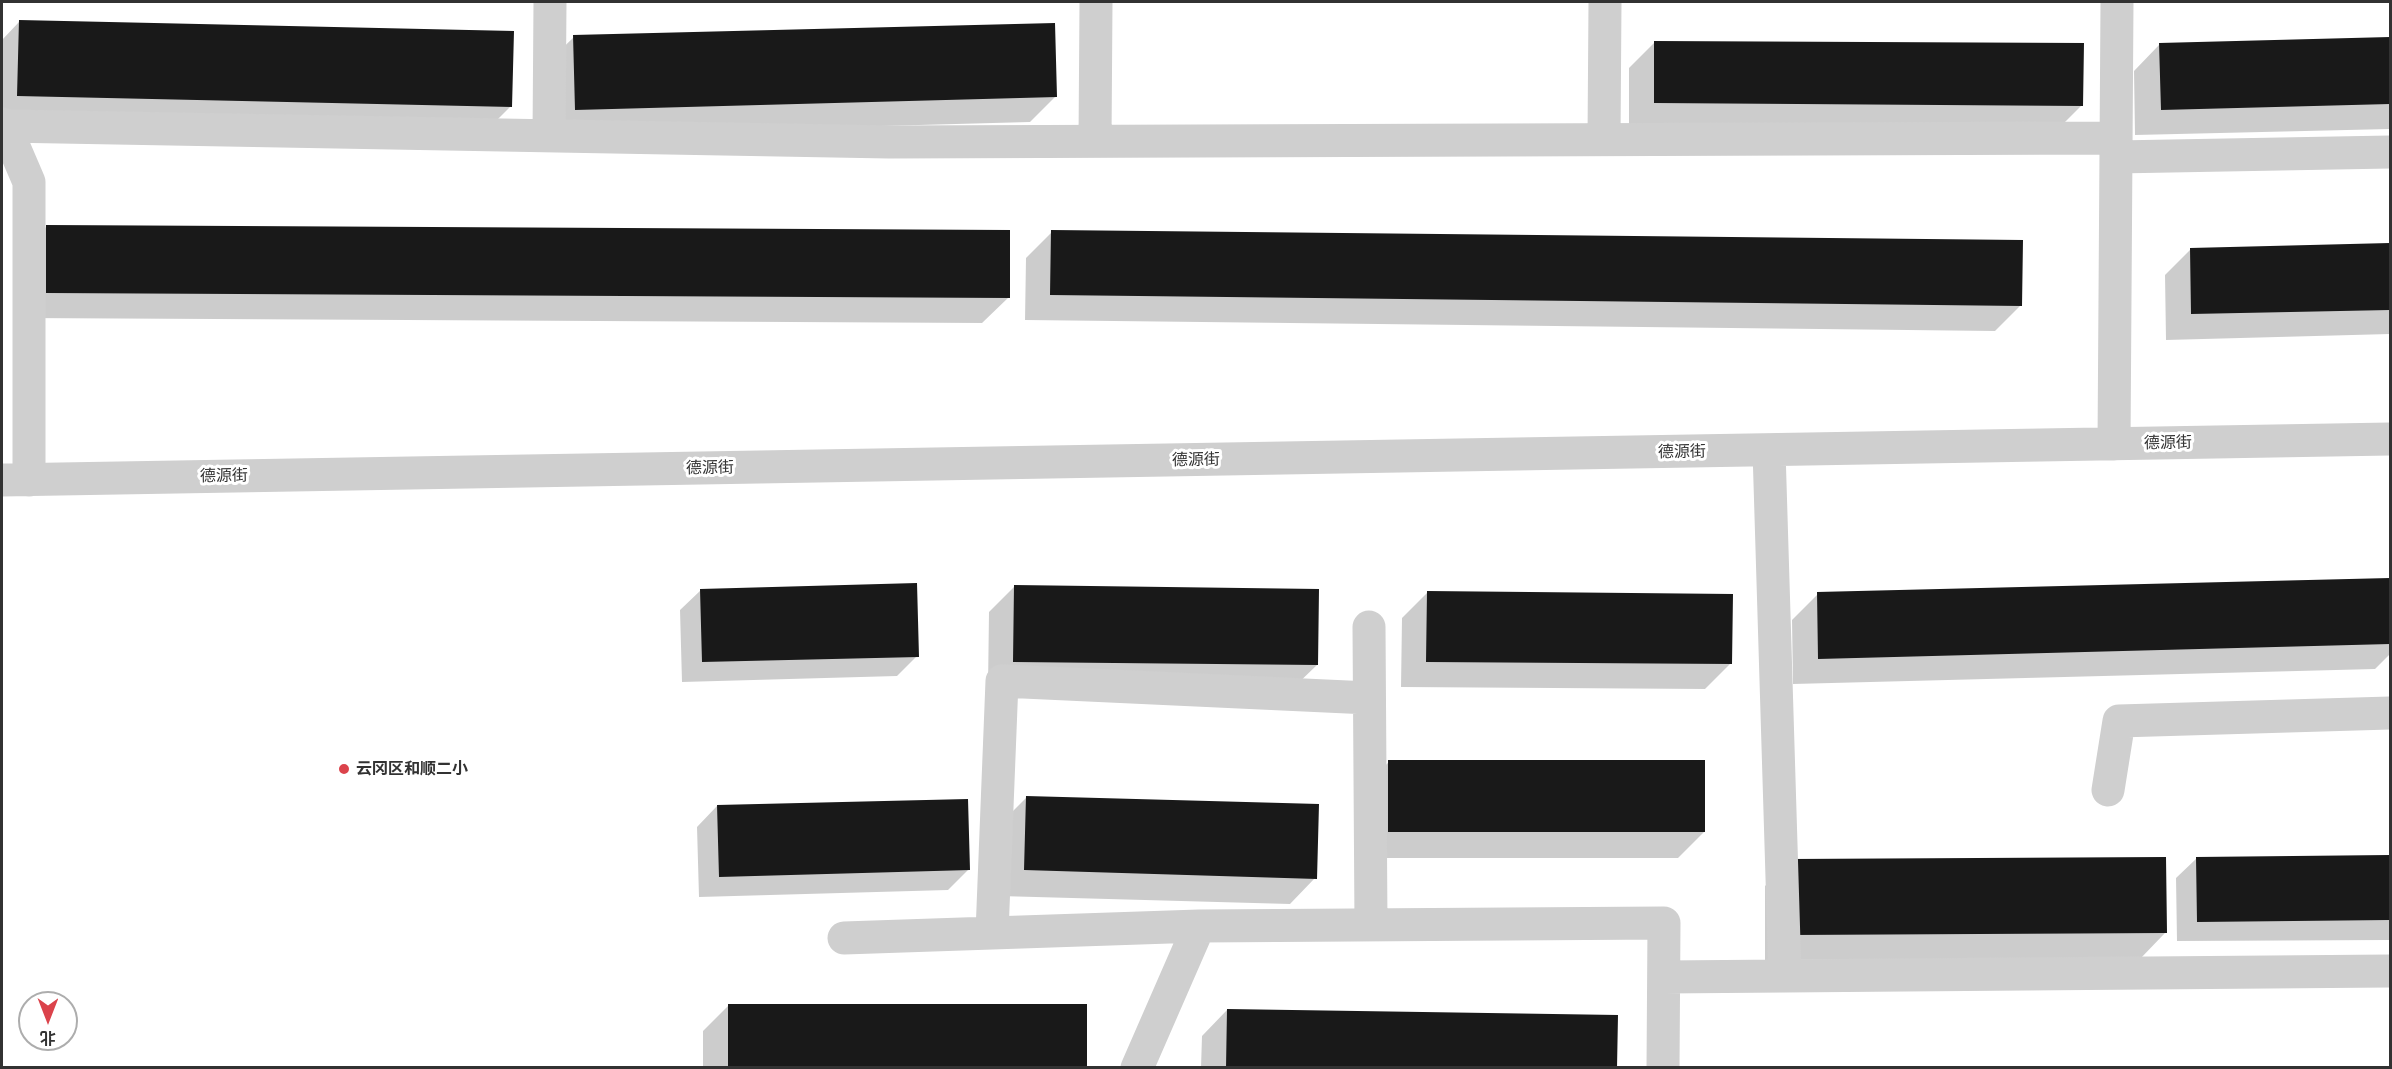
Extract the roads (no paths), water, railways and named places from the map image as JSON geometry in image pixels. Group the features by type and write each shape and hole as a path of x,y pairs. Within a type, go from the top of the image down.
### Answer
{"street":[{"path":"549,136 550,2"},
{"path":"1095,141 1096,2"},
{"path":"1604,139 1605,2"},
{"path":"2114,444 2117,2"},
{"path":"15,480 29,182 3,125 889,142 1604,139 2391,152"},
{"name":"德源街","path":"15,480 2391,440"},
{"path":"1770,450 1785,976"},
{"path":"1369,627 1371,925"},
{"path":"992,933 1002,681 1369,698"},
{"path":"2108,790 2120,721 2391,713"},
{"path":"844,938 1198,926 1664,923 1663,1068"},
{"path":"1137,1068 1198,926"},
{"path":"1664,977 2391,971"}],"place":[{"name":"云冈区和顺二小","path":"344,769"}]}
